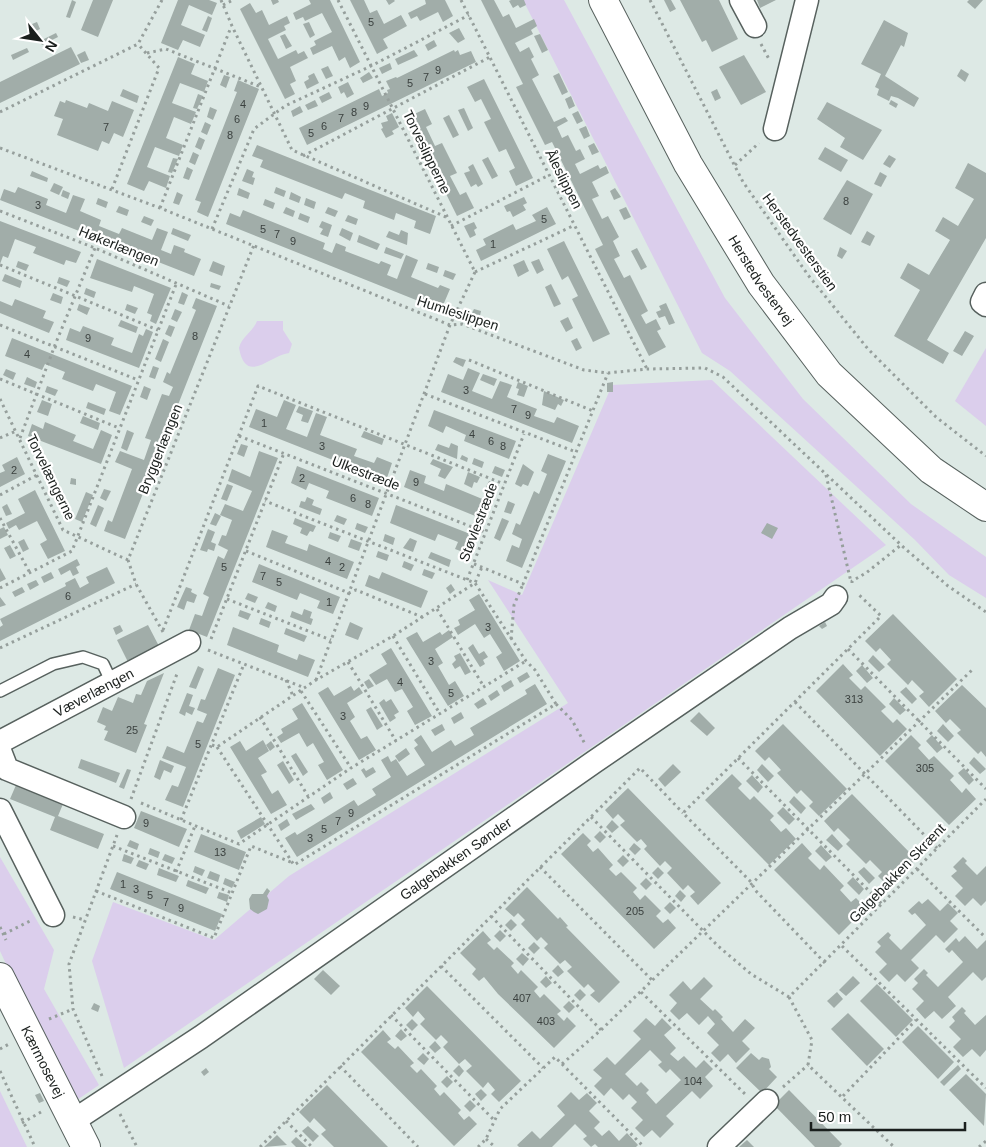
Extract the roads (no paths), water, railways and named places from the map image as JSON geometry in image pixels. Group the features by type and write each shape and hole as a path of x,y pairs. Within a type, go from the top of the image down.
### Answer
{"street":[{"name":"Herstedvestervej","path":"603,0 688,164 761,284 829,374 931,470 986,506"},
{"path":"741,0 755,26"},
{"path":"775,129 807,0"},
{"path":"986,294 982,302 986,304"},
{"name":"Galgebakken Sønder","path":"73,1121 201,1037 594,762 790,628 831,604 844,589"},
{"name":"Væverlængen","path":"0,742 112,683 198,646"},
{"path":"0,751 7,769 127,808"},
{"path":"0,810 45,916"},
{"name":"Kærmosevej","path":"0,977 86,1147"},
{"path":"719,1147 763,1104"}],"lane":[{"path":"0,691 52,664 83,657 103,664 112,683"}]}
